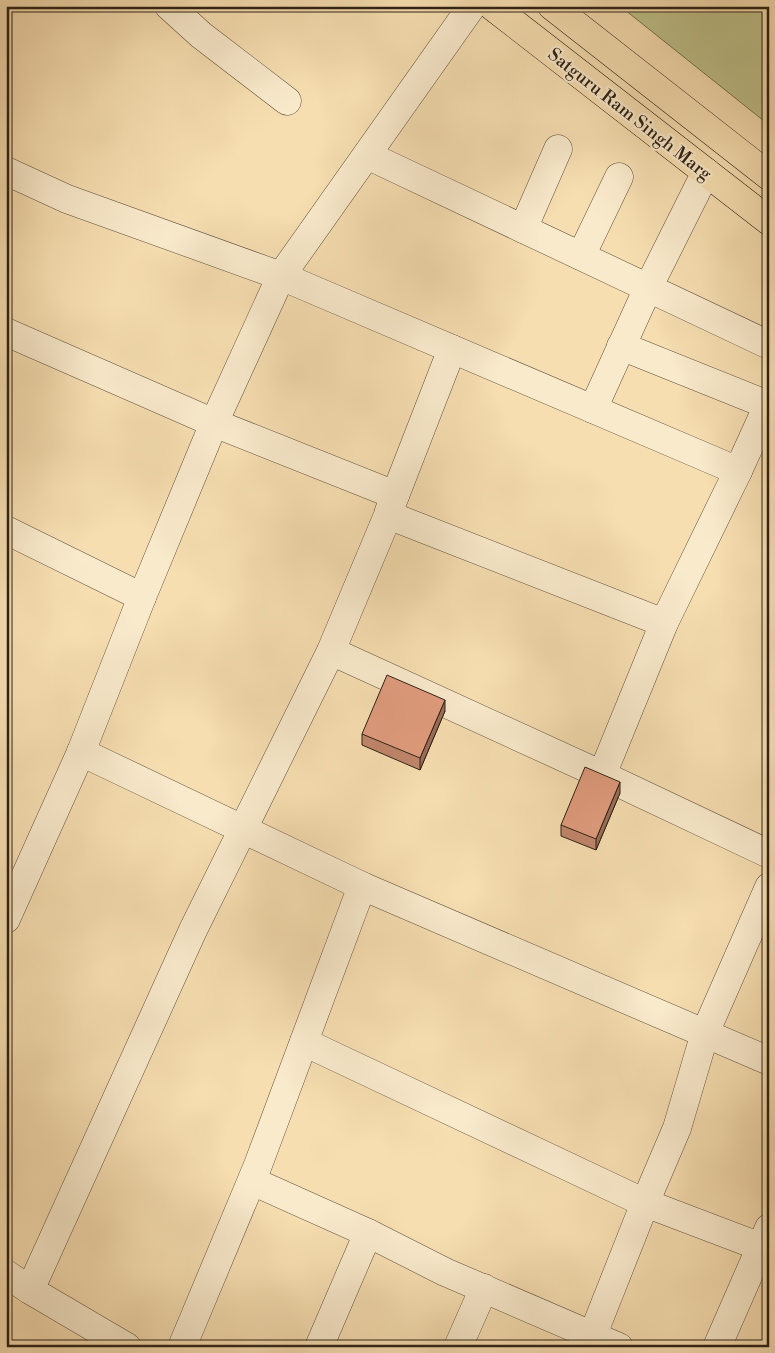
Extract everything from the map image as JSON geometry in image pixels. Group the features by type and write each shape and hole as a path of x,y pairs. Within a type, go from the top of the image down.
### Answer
{"main road":[{"name":"Satguru Ram Singh Marg","path":"492,6 769,221"},
{"name":"Satguru Ram Singh Marg","path":"565,10 769,176"}],"street":[{"path":"169,6 201,35 287,101"},
{"path":"6,919 81,752 142,597 214,423 281,276 472,6"},
{"path":"523,228 558,149"},
{"path":"367,155 769,345"},
{"path":"6,171 66,199 281,276 738,471"},
{"path":"593,409 648,288 706,172"},
{"path":"580,256 619,177"},
{"path":"6,332 214,423 392,505 664,623"},
{"path":"602,774 664,623 768,405 621,346"},
{"path":"30,1290 193,930 331,651 392,505 452,349"},
{"path":"6,530 142,597"},
{"path":"331,651 602,774 769,854"},
{"path":"81,752 362,886 769,1061"},
{"path":"182,1347 252,1181 362,886"},
{"path":"590,1341 677,1128 705,1032 769,887"},
{"path":"304,1042 645,1203 765,1238 718,1347"},
{"path":"252,1181 368,1233 590,1341 618,1347"},
{"path":"319,1347 368,1233"},
{"path":"6,1274 127,1347"},
{"path":"458,1347 484,1288"}],"green space":[{"path":"620,6 769,6 769,125"}],"building":[{"path":"387,675 445,700 420,758 362,734"},
{"path":"585,767 620,782 596,839 561,825"}]}
